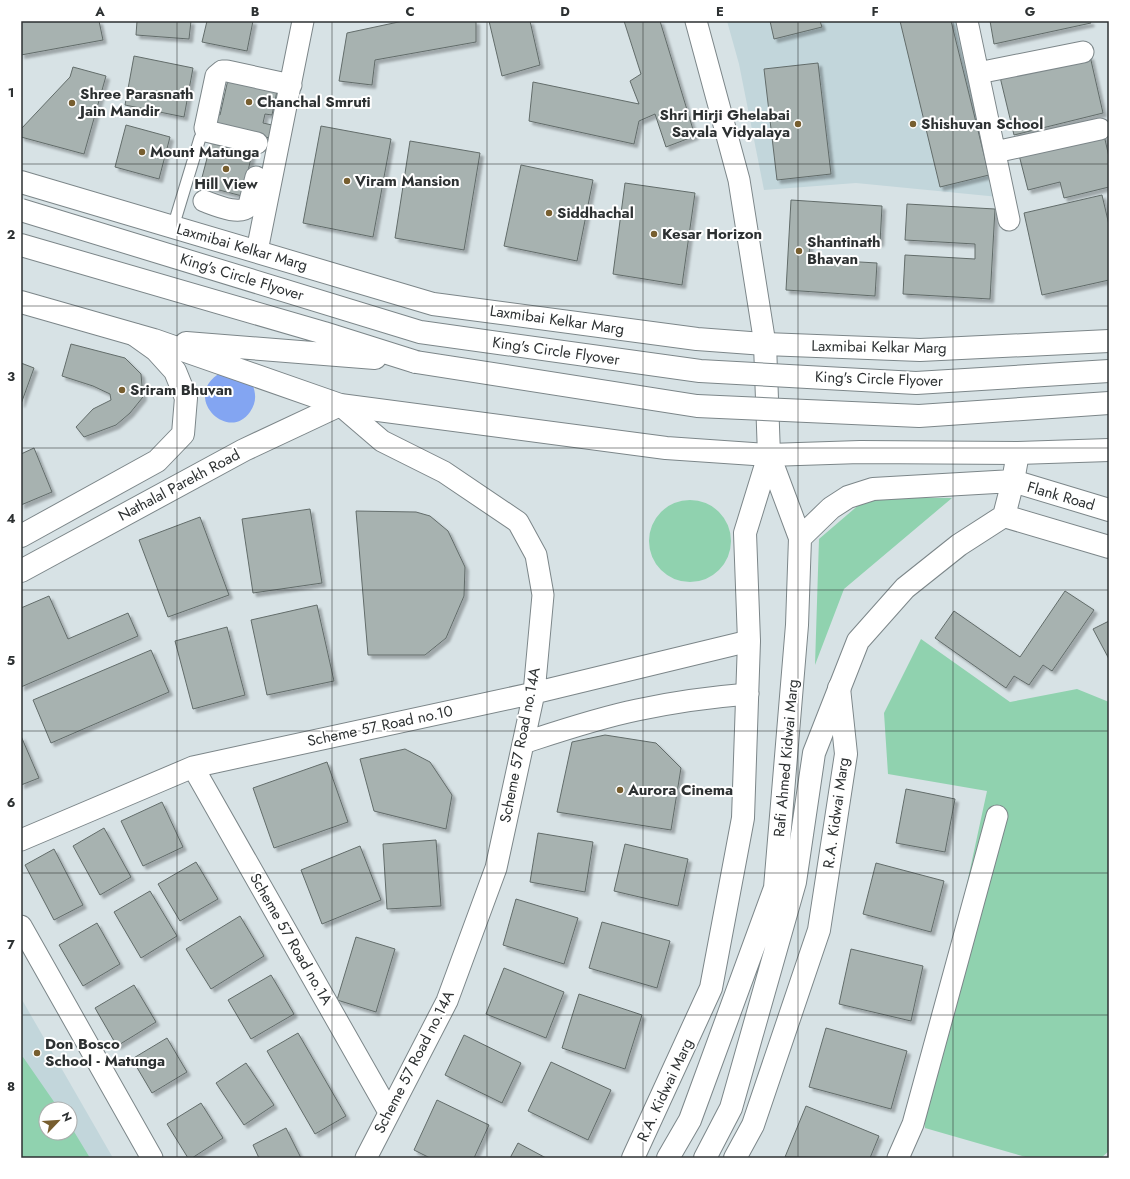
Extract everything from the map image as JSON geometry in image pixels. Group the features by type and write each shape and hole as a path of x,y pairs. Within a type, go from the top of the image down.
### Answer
{"main road":[{"name":"Laxmibai Kelkar Marg","path":"21,182 433,304 697,339 765,344 920,350 1109,341"},
{"name":"King's Circle Flyover","path":"21,210 420,332 700,371 916,383 1109,370"},
{"name":"King's Circle Flyover","path":"21,245 324,333 416,362 697,406 919,416 1109,403"},
{"path":"21,302 144,337 340,405 666,448 770,455 860,452 1018,453 1109,450"},
{"path":"144,337 416,362"},
{"name":"Nathalal Parekh Road","path":"21,536 158,460 182,434 186,398 175,371 144,337"},
{"name":"Rafi Ahmed Kidwai Marg","path":"668,1158 690,1120 775,888 797,625 800,538 770,455 765,344"},
{"name":"Nathalal Parekh Road","path":"21,571 244,450 340,405"},
{"path":"1018,453 1004,516 1109,547"},
{"name":"R.A. Kidwai Marg","path":"633,1158 711,988 743,818 749,641 745,532 770,455"},
{"path":"800,538 830,508 848,497 873,489 1013,481"},
{"name":"Flank Road","path":"1013,481 1109,510"},
{"name":"R.A. Kidwai Marg","path":"735,1158 753,1125 819,930 846,754 839,688 858,641 906,588 959,545 1004,516"},
{"path":"705,1158 731,1108 795,882 814,753 839,688"}],"street":[{"path":"257,251 280,136 287,84 303,21"},
{"path":"696,21 739,180 765,344"},
{"path":"967,21 1009,220"},
{"path":"978,73 1084,52"},
{"path":"257,143 206,131 205,128 216,76 222,71 287,84"},
{"path":"995,152 1100,129"},
{"path":"256,177 247,208 257,251"},
{"path":"204,201 236,210 243,210 247,208"},
{"name":"Scheme 57 Road no.14A","path":"340,405 382,440 444,472 518,522 536,555 543,595 534,693 496,868 448,1001 366,1158"},
{"name":"Scheme 57 Road no.10","path":"21,840 193,767 534,693 749,641"},
{"path":"523,743 607,717 636,710 709,697 748,694"},
{"name":"Scheme 57 Road no.1A","path":"193,767 389,1112"},
{"path":"898,1158 913,1124 998,816"},
{"path":"21,926 152,1158"}],"lane":[{"path":"173,227 200,138"}],"shaded area":[{"name":"Shishuvan School","path":"727,21 956,21 999,197 856,183 764,190 739,64"},
{"name":"Don Bosco School - Matunga","path":"21,998 113,1158 21,1158"}],"green space":[{"path":"868,497 952,498 844,589 815,665 819,539"},
{"path":"690,500 706,503 719,512 728,525 731,541 728,557 719,570 706,579 690,582 674,579 661,570 652,557 649,541 652,525 661,512 674,503"},
{"path":"921,639 1010,702 1077,689 1109,702 1109,1151 1101,1158 1029,1158 925,1128 921,1096 987,791 888,774 884,713"},
{"path":"23,1057 53,1101 38,1101 38,1141 78,1141 78,1138 90,1158 21,1158 21,1058"}],"water":[{"path":"222,372 252,383 255,394 254,405 250,412 241,420 230,422 220,419 212,413 206,403 205,392 210,382"}],"building":[{"path":"21,21 99,21 103,40 21,55"},
{"path":"137,21 191,21 189,39 136,35"},
{"path":"207,21 253,21 247,51 202,42"},
{"path":"403,21 476,21 476,42 375,60 372,85 339,81 347,33"},
{"path":"489,21 530,21 540,65 502,76"},
{"path":"624,21 660,21 695,136 666,147 655,114 639,121 634,144 529,121 533,82 639,104 630,81 641,74"},
{"path":"770,21 820,21 822,27 774,39"},
{"path":"900,21 951,21 989,175 940,187"},
{"path":"990,21 1090,21 1091,23 994,44"},
{"path":"134,56 193,68 184,117 125,105"},
{"path":"1090,56 1103,113 1014,135 1000,77"},
{"path":"818,63 831,174 777,180 764,69"},
{"name":"Shree Parasnath Jain Mandir","path":"73,67 106,76 84,154 21,137 21,129 70,77"},
{"name":"Chanchal Smruti","path":"229,75 277,91 272,115 265,114 263,123 272,125 270,138 209,128 212,113 220,115"},
{"name":"Mount Matunga","path":"126,125 170,137 159,179 115,167"},
{"name":"Viram Mansion","path":"321,126 391,139 373,237 303,223"},
{"path":"1104,135 1109,157 1109,187 1064,198 1060,182 1028,190 1019,155"},
{"path":"410,141 480,153 464,250 395,238"},
{"name":"Hill View","path":"211,143 252,154 242,196 200,185"},
{"name":"Siddhachal","path":"521,165 593,180 577,261 504,246"},
{"name":"Kesar Horizon","path":"625,183 695,193 682,285 613,274"},
{"path":"1102,195 1109,225 1109,280 1042,295 1024,213"},
{"name":"Shantinath Bhavan","path":"791,200 882,206 880,243 810,238 809,259 877,263 875,296 786,290"},
{"path":"907,204 995,209 990,299 903,294 905,255 975,259 975,244 905,240"},
{"name":"Sriram Bhuvan","path":"71,344 125,358 141,374 143,397 130,413 116,425 84,437 76,427 93,409 111,400 110,394 93,386 62,376"},
{"path":"21,363 34,368 21,404"},
{"path":"34,448 52,492 21,505 21,454"},
{"path":"310,509 322,583 253,593 242,519"},
{"path":"356,511 416,512 430,516 448,531 465,567 464,596 446,638 425,655 368,655"},
{"path":"200,517 229,595 168,617 139,540"},
{"path":"1065,591 1094,610 1052,671 1043,665 1029,685 1014,676 1006,688 935,638 954,611 1020,657"},
{"path":"49,596 68,639 128,613 138,636 21,687 21,608"},
{"path":"317,605 334,681 267,695 251,620"},
{"path":"1109,621 1109,659 1093,629"},
{"path":"227,627 245,695 193,709 175,641"},
{"path":"151,650 169,692 51,743 33,700"},
{"name":"Aurora Cinema","path":"605,735 656,743 681,768 671,830 557,812 572,742"},
{"path":"21,736 39,778 21,785"},
{"path":"405,749 430,762 452,795 446,829 374,811 360,759"},
{"path":"327,762 348,822 274,848 253,788"},
{"path":"906,789 955,799 945,852 896,843"},
{"path":"162,802 183,847 143,866 121,821"},
{"path":"104,828 131,877 100,895 73,846"},
{"path":"538,833 593,842 585,892 530,882"},
{"path":"436,840 441,906 387,909 383,844"},
{"path":"625,844 688,859 678,906 614,891"},
{"path":"360,846 381,900 322,924 301,870"},
{"path":"54,849 83,905 54,920 25,865"},
{"path":"196,862 218,899 180,921 158,884"},
{"path":"876,863 944,881 931,932 863,914"},
{"path":"150,891 177,936 141,958 114,912"},
{"path":"516,899 578,918 564,964 503,945"},
{"path":"240,916 264,956 211,989 186,949"},
{"path":"602,922 670,941 657,988 589,968"},
{"path":"97,923 120,964 83,986 59,945"},
{"path":"356,937 395,949 376,1012 337,1000"},
{"path":"851,949 923,966 911,1021 839,1004"},
{"path":"504,968 564,992 546,1038 486,1014"},
{"path":"271,975 294,1014 251,1039 228,1000"},
{"path":"134,985 156,1022 117,1046 95,1008"},
{"path":"579,994 642,1015 625,1069 562,1048"},
{"path":"826,1028 907,1051 891,1109 809,1087"},
{"path":"298,1033 346,1116 315,1134 267,1051"},
{"path":"464,1035 521,1063 502,1103 445,1075"},
{"path":"167,1038 187,1072 152,1093 132,1059"},
{"path":"551,1062 611,1090 588,1140 528,1111"},
{"path":"246,1063 274,1105 244,1125 216,1083"},
{"path":"437,1100 489,1125 474,1158 430,1158 414,1150"},
{"path":"201,1103 223,1138 192,1158 188,1158 167,1124"},
{"path":"806,1106 879,1136 870,1158 785,1157"},
{"path":"286,1128 301,1158 259,1158 253,1145"},
{"path":"518,1143 546,1158 510,1158"}],"place":[{"name":"Chanchal Smruti","path":"249,102"},
{"name":"Shree Parasnath Jain Mandir","path":"72,103"},
{"name":"Shri Hirji Ghelabai Savala Vidyalaya","path":"798,124"},
{"name":"Shishuvan School","path":"913,124"},
{"name":"Mount Matunga","path":"142,152"},
{"name":"Hill View","path":"226,169"},
{"name":"Viram Mansion","path":"347,181"},
{"name":"Siddhachal","path":"549,213"},
{"name":"Kesar Horizon","path":"654,234"},
{"name":"Shantinath Bhavan","path":"799,251"},
{"name":"Sriram Bhuvan","path":"122,390"},
{"name":"Aurora Cinema","path":"620,790"},
{"name":"Don Bosco School - Matunga","path":"37,1053"}]}
